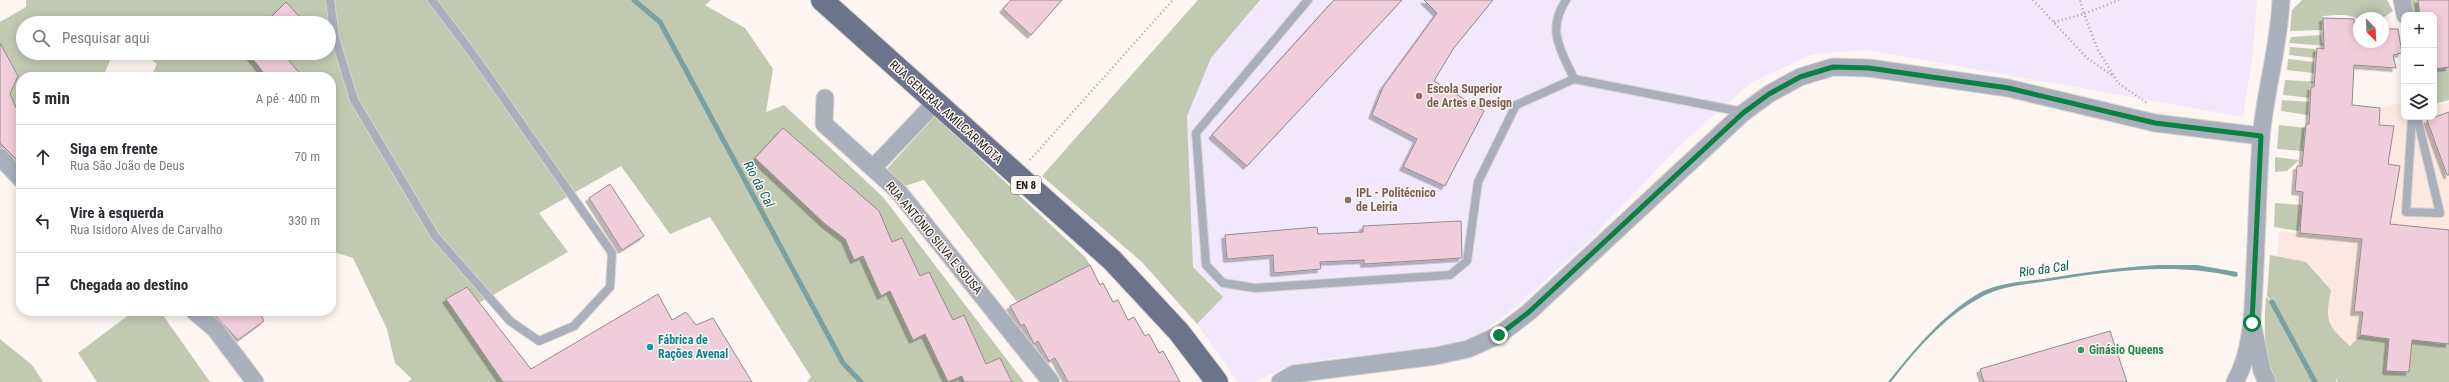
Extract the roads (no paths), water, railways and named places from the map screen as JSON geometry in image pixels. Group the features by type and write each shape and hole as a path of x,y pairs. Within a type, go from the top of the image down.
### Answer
{"main road":[{"name":"RUA GENERAL AMÍLCAR MOTA","path":"822,0 935,103 1112,260 1142,290 1180,332 1217,382"}],"street":[{"path":"2235,382 2240,373 2252,323 2261,136 2270,74 2280,32 2281,0"},
{"path":"2402,0 2404,12"},
{"path":"1280,382 1294,374 1436,356 1468,349 1499,335 1529,312 1743,113 1769,94 1800,77 1833,67 1869,68 2008,88 2164,124 2261,136"},
{"name":"RUA ANTÓNIO SILVA E SOUSA","path":"825,98 824,124 898,191 1051,382"},
{"path":"873,168 935,103"},
{"path":"0,157 16,174"},
{"path":"200,316 215,329 255,382"},
{"path":"2252,323 2262,372 2267,382"}],"lane":[{"path":"330,0 332,16"},
{"path":"336,41 354,100 435,236 510,321 539,341 574,326 610,287 612,252 472,53 432,0"},
{"path":"1308,0 1196,134 1206,265 1223,283 1254,288 1450,275 1467,261 1478,182 1516,106 1574,79 1743,113"},
{"path":"1566,0 1560,9 1554,28 1574,79"},
{"path":"2412,120 2406,212 2440,213 2419,120"}],"water":[{"path":"2158,265 2197,265 2237,272 2238,275 2236,277 2212,272 2165,269 2119,271 2072,277 1994,291 1965,307 1941,325 1920,347 1891,382 1888,382 1918,346 1939,324 1963,304 1984,291 2000,285 2017,282 2086,272"}],"waterway":[{"name":"Rio da Cal","path":"634,0 660,22 843,363 861,382"},
{"path":"2272,302 2315,382"}],"place":[{"name":"Escola Superior de Artes e Design","path":"1419,96"},
{"name":"IPL - Politécnico de Leiria","path":"1348,200"},
{"name":"Fábrica de Rações Avenal","path":"650,347"},
{"name":"Ginásio Queens","path":"2081,350"}]}
